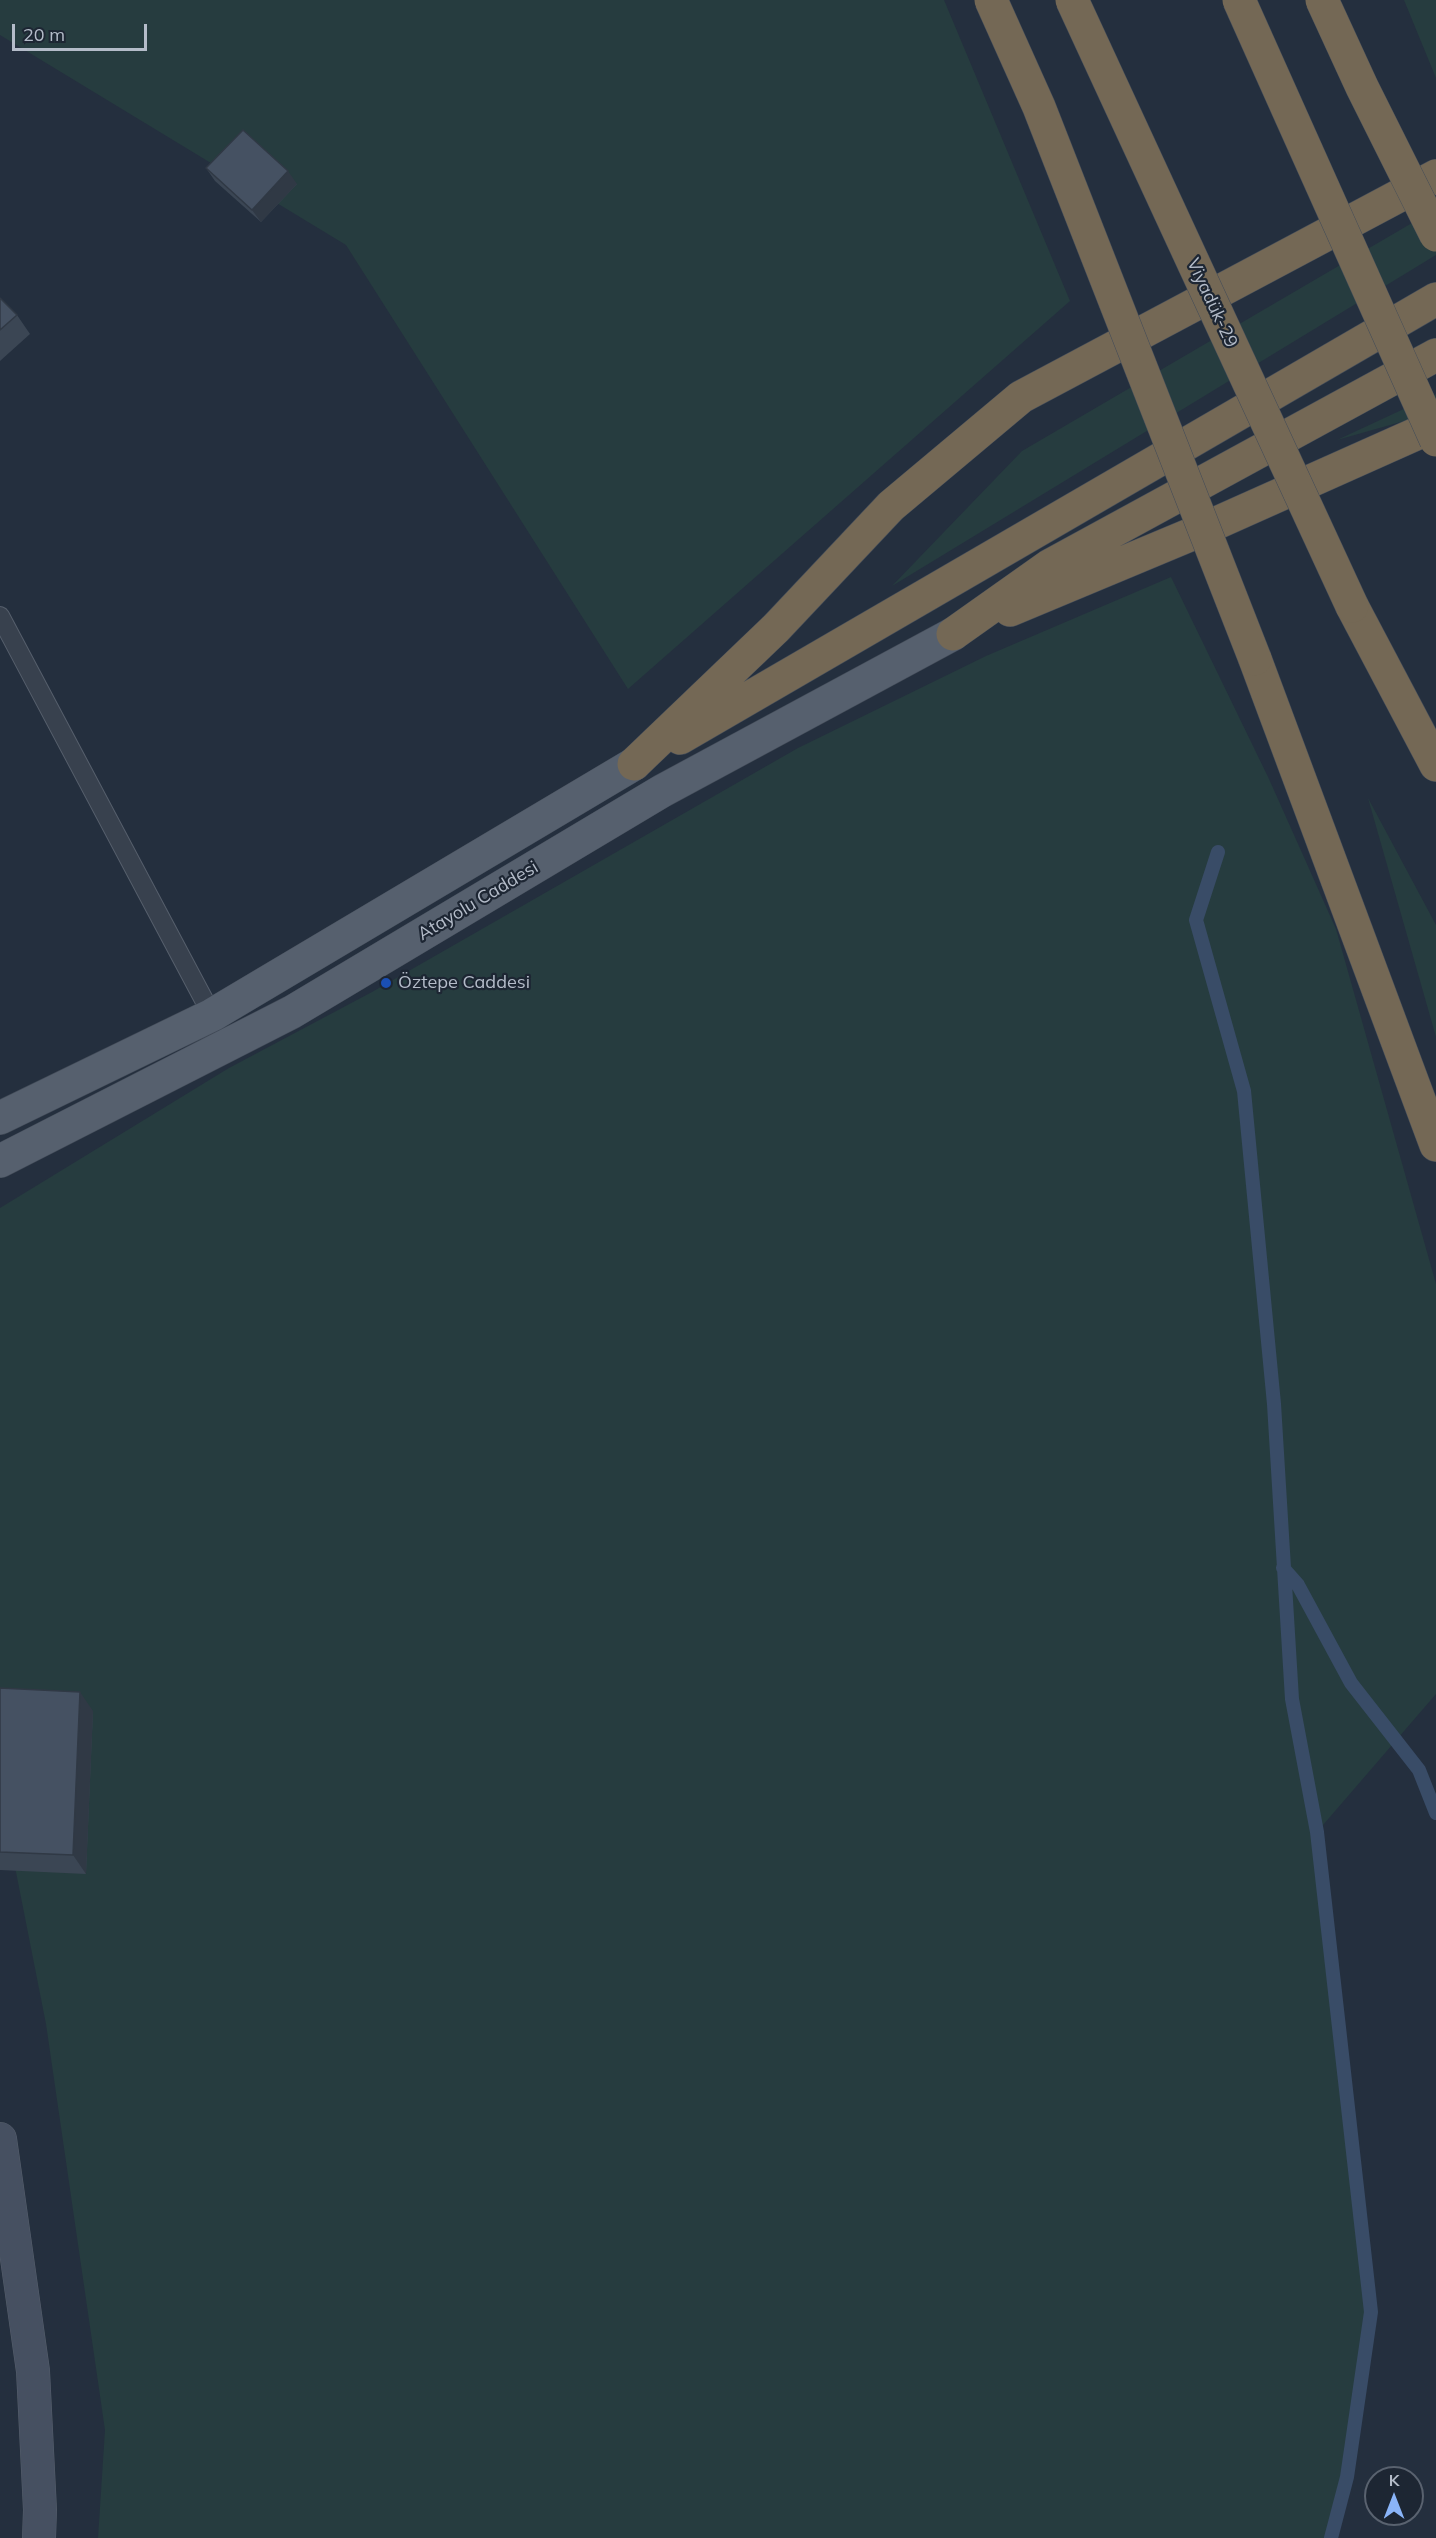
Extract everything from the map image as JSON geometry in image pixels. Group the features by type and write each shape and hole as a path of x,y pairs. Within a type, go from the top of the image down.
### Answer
{"highway":[{"path":"992,0 1039,107 1255,659 1436,1145"},
{"name":"Viyadük-29","path":"1072,0 1352,606 1436,765"},
{"path":"1239,0 1436,440"},
{"path":"1322,0 1362,87 1436,235"},
{"path":"634,764 776,628 891,506 1021,397 1436,176"},
{"path":"634,764 1436,299"},
{"path":"953,634 1049,566 1436,355"},
{"path":"953,634 1192,534 1436,425"}],"main road":[{"name":"Atayolu Caddesi","path":"0,1161 292,1012 662,790 953,634"},
{"name":"Atayolu Caddesi","path":"0,1118 212,1015 634,764"}],"street":[{"path":"0,2139 33,2371 40,2510 39,2538"}],"lane":[{"path":"0,616 212,1015"}],"green space":[{"path":"0,0 944,0 1070,301 628,689 346,245 0,35"},
{"path":"1404,0 1436,0 1436,78"},
{"path":"1436,209 1436,255 892,586 1022,451"},
{"path":"1436,394 1436,412 1337,440"},
{"path":"1171,577 1269,779 1336,929 1436,1284 1436,1694 1317,1832 1371,2312 1356,2413 1328,2538 98,2538 105,2430 46,2024 0,1791 0,1208 229,1068 372,992 798,748 986,656"},
{"path":"1368,798 1436,925 1436,1037"}],"building":[{"path":"243,130 288,171 252,210 206,168"},
{"path":"0,298 17,315 0,330"},
{"path":"0,1688 80,1692 73,1855 0,1852"}],"waterway":[{"path":"1218,852 1196,920 1244,1091 1274,1404 1292,1699 1317,1832 1371,2312 1347,2477 1331,2538"},
{"path":"1283,1568 1298,1585 1351,1683 1419,1770 1436,1813"}],"place":[{"name":"Öztepe Caddesi","path":"386,983"}]}
